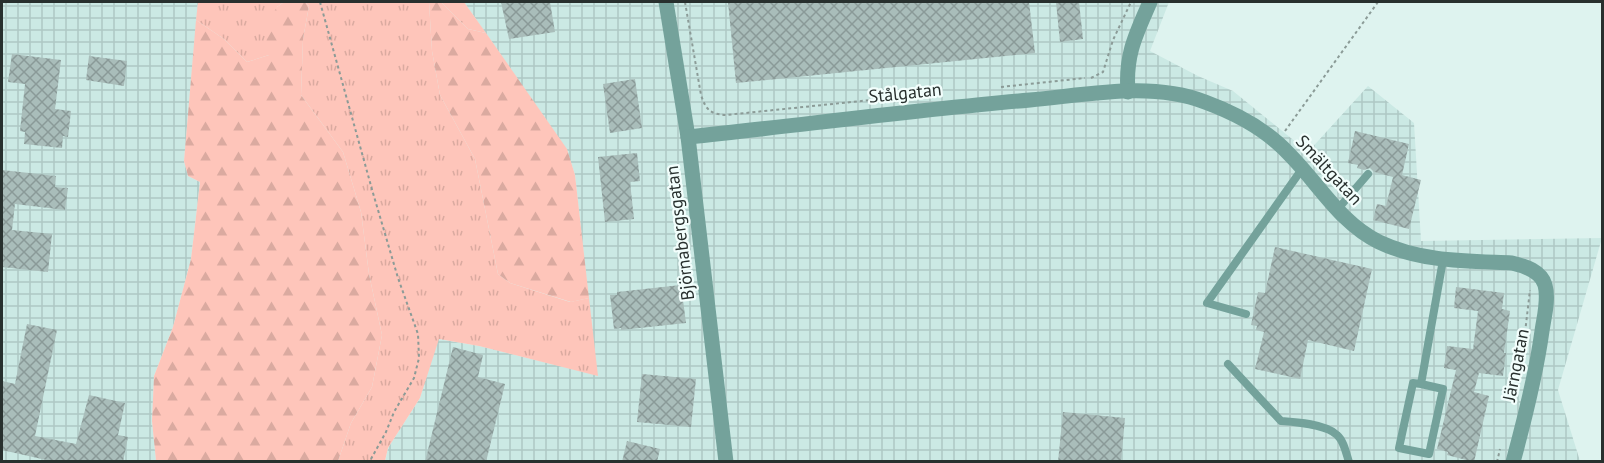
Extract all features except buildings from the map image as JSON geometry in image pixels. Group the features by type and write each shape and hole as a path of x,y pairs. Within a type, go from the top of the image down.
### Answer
{"street":[{"name":"Björnabergsgatan","path":"666,2 688,137 726,462"},
{"path":"1128,92 1128,56 1150,2"},
{"name":"Stålgatan","path":"688,137 1128,92"},
{"name":"Smältgatan","path":"1128,92 1167,92 1197,99 1253,125 1289,153 1337,210 1376,241 1395,249 1443,260 1512,263 1524,266 1539,275"},
{"name":"Järngatan","path":"1513,462 1537,364 1544,318 1545,285 1539,275"}],"lane":[{"path":"1246,314 1207,303 1302,169"},
{"path":"1337,210 1368,174"},
{"path":"1421,384 1443,260"},
{"path":"1228,364 1281,421 1312,424 1337,434 1349,462"},
{"path":"1413,383 1421,384 1443,389 1429,454 1399,448 1413,383"}],"path":[{"path":"320,2 398,278 418,334 419,358 414,378 368,462"},
{"path":"685,2 701,95 706,108 714,114 726,115 903,97"},
{"path":"998,87 1099,75 1106,65 1113,40 1131,2"},
{"path":"1277,143 1378,2"}],"shaded area":[{"path":"2,2 198,2 184,161 188,176 200,182 191,259 173,327 154,376 152,421 156,461 2,461"},
{"path":"464,2 1169,2 1150,51 1233,91 1308,152 1368,86 1414,123 1421,241 1602,238 1558,390 1580,461 385,462 388,448 420,398 438,339 479,346 597,375 575,175 567,150"}],"green space":[{"path":"198,2 284,2 277,7 269,55 247,62 224,39 196,20"},
{"path":"284,2 305,2 309,6 303,39 301,95 343,152 361,212 369,274 382,335 372,387 351,423 338,461 156,461 152,421 154,376 173,327 191,259 200,182 188,176 184,161 196,20 224,39 247,62 269,55 264,28 277,7"},
{"path":"305,2 429,2 432,51 440,95 475,159 498,274 510,283 570,302 589,298 598,376 479,346 439,339 420,398 388,448 385,461 338,461 351,423 372,387 382,335 369,274 361,212 343,152 301,95 303,39 309,6"},
{"path":"429,2 441,2 468,29 486,33 567,149 575,175 589,298 571,302 510,283 498,274 475,159 440,95 432,51"},
{"path":"441,2 464,2 486,33 468,29"}]}
